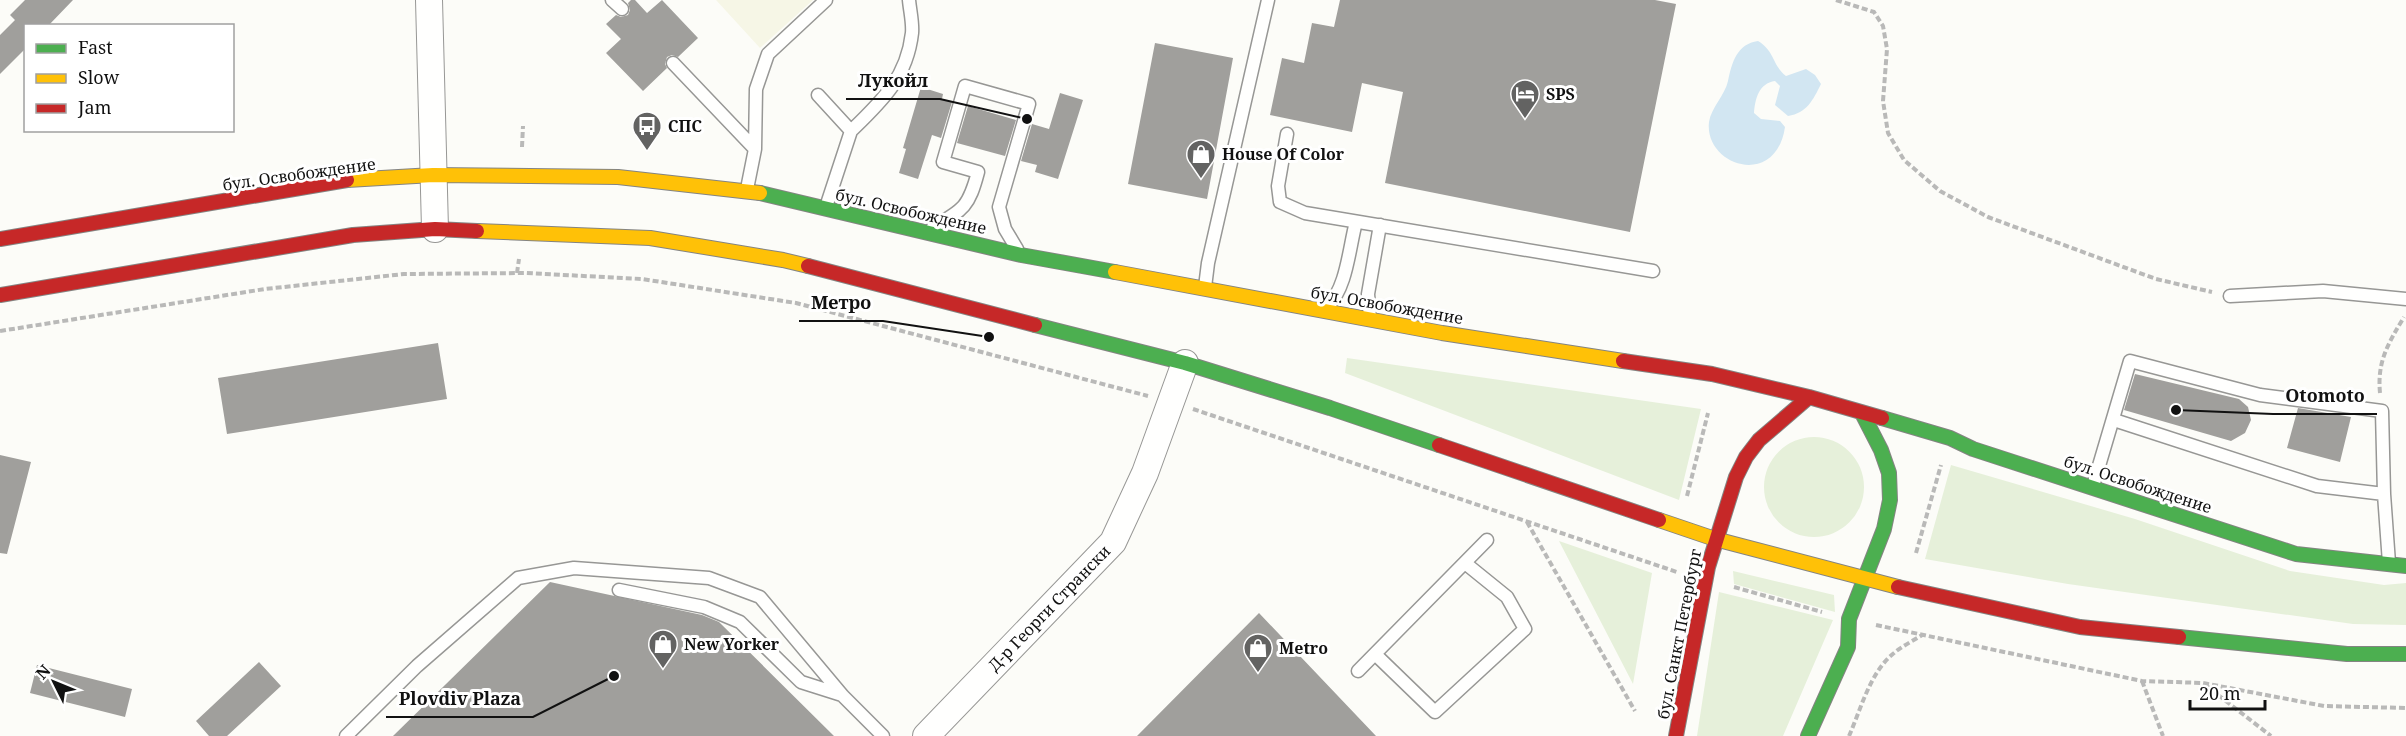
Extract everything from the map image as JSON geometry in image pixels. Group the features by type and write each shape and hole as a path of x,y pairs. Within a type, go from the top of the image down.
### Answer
{"main road":[{"name":"бул. Освобождение","path":"0,239 355,179 433,175 618,177 747,190 1021,255 1442,333 1712,374 1809,397 1950,438 1973,449 2296,554 2406,566"},
{"path":"0,295 353,235 435,229 650,238 783,260 1185,363 1330,408 1715,539 1919,592 2080,627 2347,654 2406,654"},
{"name":"бул. Санкт Петербург","path":"1676,736 1705,579 1715,539 1733,486 1746,457 1762,437 1809,397"},
{"path":"1808,736 1848,648 1849,619 1884,529 1890,500 1889,473 1881,450 1863,414"}],"street":[{"path":"429,0 435,229"},
{"name":"Д-р Георги Странски","path":"926,736 1113,542 1145,473 1185,363"}],"lane":[{"path":"747,190 755,149 756,89 768,54 826,0"},
{"path":"826,208 851,131 886,97 902,68 912,33 909,0"},
{"path":"1204,289 1268,0"},
{"path":"672,63 755,149"},
{"path":"926,231 952,216 970,200 978,172 943,162 965,86 1029,104 999,207 1005,229 1021,255"},
{"path":"818,95 851,131"},
{"path":"1287,134 1278,186 1280,202 1305,213 1653,271"},
{"path":"1324,310 1336,299 1342,285 1356,222"},
{"path":"1370,319 1368,294 1380,225"},
{"path":"2230,296 2323,291 2406,299"},
{"path":"2093,488 2130,361 2260,395 2382,411 2389,564"},
{"path":"2114,420 2317,486 2384,494"},
{"path":"1358,671 1487,540"},
{"path":"1375,654 1434,712 1526,629 1507,597 1465,563"},
{"path":"346,736 417,666 518,578 573,568 709,578 760,597 843,696 884,736"},
{"path":"619,590 704,607 740,622 801,682 843,696"}],"path":[{"path":"1836,0 1874,12 1883,26 1887,49 1883,101 1888,133 1904,160 1940,191 1988,217 2156,279 2230,296"},
{"path":"0,331 265,289 404,274 526,273 642,279 796,303 1171,402 1679,572"},
{"path":"2382,411 2379,374 2389,342 2406,314"},
{"path":"1687,496 1708,413"},
{"path":"1916,553 1942,460"},
{"path":"1527,521 1635,711"},
{"path":"1732,586 1824,612"},
{"path":"1906,631 2142,681 2203,683 2324,706 2406,708"},
{"path":"1849,736 1884,663 1894,653 1923,635"},
{"path":"2142,681 2163,736"},
{"path":"2203,683 2271,736"}],"green space":[{"path":"716,0 813,0 760,48"},
{"path":"1347,358 1701,409 1679,500 1345,373"},
{"path":"1814,437 1833,441 1849,452 1860,468 1864,487 1860,506 1849,522 1833,533 1814,537 1795,533 1779,522 1768,506 1764,487 1768,468 1779,452 1795,441"},
{"path":"1951,465 2135,519 2290,571 2384,585 2406,583 2406,625 2353,624 2068,584 1925,559"},
{"path":"1559,541 1652,573 1633,684"},
{"path":"1733,571 1834,595 1835,612 1734,584"},
{"path":"1719,592 1833,620 1783,736 1697,736"}],"water":[{"path":"1758,41 1768,49 1781,72 1786,76 1806,69 1815,75 1821,84 1805,109 1788,116 1775,105 1780,86 1775,81 1762,88 1755,102 1754,113 1761,119 1780,121 1785,127 1779,146 1769,159 1756,164 1742,164 1728,159 1718,150 1710,137 1709,122 1740,50"}],"building":[{"path":"25,0 73,0 50,24 24,24 24,50 0,74 0,35 15,20 10,15"},
{"path":"635,0 647,13 662,0 698,38 678,57 672,55 667,57 665,64 667,68 643,91 606,53 621,39 606,24 616,15 621,17 628,15 630,10 628,3"},
{"name":"SPS","path":"1340,0 1655,0 1676,4 1630,232 1385,183 1403,92 1362,83 1352,132 1270,115 1282,58 1304,63 1312,23 1334,27"},
{"path":"1155,43 1233,58 1207,199 1128,184"},
{"path":"921,87 943,94 942,99 952,102 941,138 932,135 918,179 899,173 906,149 903,148"},
{"path":"1060,93 1083,100 1058,179 1035,172 1037,165 1021,161 1032,124 1049,129"},
{"path":"968,106 1016,120 1005,156 957,143"},
{"path":"438,343 447,399 227,434 218,378"},
{"path":"2135,374 2239,399 2248,407 2251,420 2245,433 2231,441 2124,410"},
{"path":"2298,408 2351,417 2340,462 2287,448"},
{"path":"0,455 31,462 7,554 0,553"},
{"path":"550,582 702,615 719,622 834,736 393,736"},
{"name":"Metro","path":"1259,613 1376,736 1137,736"},
{"path":"259,662 281,686 227,736 209,736 196,721"},
{"path":"37,665 132,689 125,717 30,693"}],"traffic: fast":[{"path":"760,193 1021,255 1115,272"},
{"path":"1035,325 1185,363 1439,445"},
{"path":"1808,736 1848,647 1849,619 1884,529 1890,500 1889,473 1881,450 1863,415"},
{"path":"1882,418 1950,438 1973,449 2296,554 2406,566"},
{"path":"2179,637 2347,654 2406,654"}],"traffic: slow":[{"path":"347,180 433,175 618,177 760,193"},
{"path":"477,231 650,238 808,266"},
{"path":"1115,272 1442,333 1623,361"},
{"path":"1659,520 1715,539 1898,587"}],"traffic: jam":[{"path":"0,239 347,180"},
{"path":"0,295 353,235 435,229 477,231"},
{"path":"808,266 1035,325"},
{"path":"1623,361 1712,374 1809,397 1882,418"},
{"path":"1676,736 1708,567 1736,477 1746,457 1759,440 1809,397"},
{"path":"1439,445 1659,520"},
{"path":"1898,587 2080,627 2179,637"}],"place":[{"name":"Лукойл","path":"1027,119"},
{"name":"SPS","path":"1525,120"},
{"name":"СПС","path":"647,152"},
{"name":"House Of Color","path":"1201,180"},
{"name":"Метро","path":"989,337"},
{"name":"Otomoto","path":"2176,410"},
{"name":"New Yorker","path":"663,670"},
{"name":"Metro","path":"1258,674"},
{"name":"Plovdiv Plaza","path":"614,676"}]}
